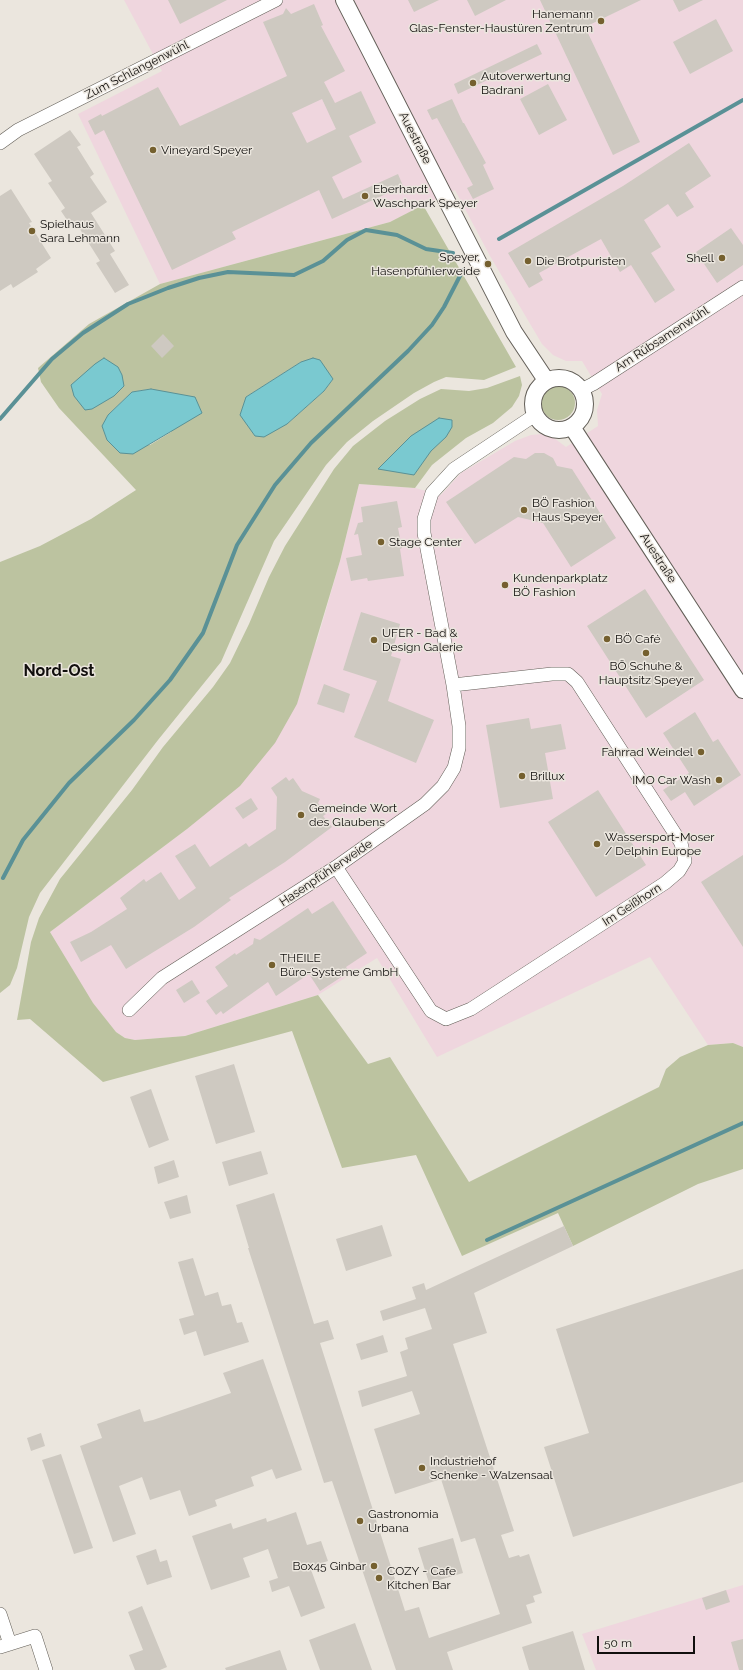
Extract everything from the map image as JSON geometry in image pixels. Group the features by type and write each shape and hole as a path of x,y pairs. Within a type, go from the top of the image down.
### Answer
{"street":[{"name":"Zum Schlangenwühl","path":"0,143 18,130 276,0"},
{"name":"Auestraße","path":"344,0 514,332 546,380"},
{"name":"Am Rübsamenwühl","path":"581,390 593,384 743,286"},
{"path":"562,377 570,380 581,390 584,396 585,411 580,420 572,427 556,430 547,428 535,416 532,402 534,394 539,386 546,380 562,377"},
{"name":"Hasenpfühlerweide","path":"130,1010 162,978 336,867 425,804 443,786 454,768 459,748 459,726 453,685 424,533 424,518 432,493 454,469 535,416"},
{"name":"Auestraße","path":"572,427 743,690"},
{"name":"Im Geißhorn","path":"336,867 431,1011 446,1019 471,1009 665,883 679,871 685,861 681,843 577,682 568,674 552,674 453,685"},
{"path":"0,1614 5,1646 35,1636 46,1670"}],"shaded area":[{"path":"124,0 743,0 743,1047 733,1043 708,1045 650,957 437,1057 377,958 318,995 185,1036 135,1040 125,1038 116,1032 92,1003 50,932 187,829 317,641 340,561 359,484 415,488 441,495 461,473 515,441 531,435 542,434 554,438 566,447 598,426 597,410 602,394 582,361 566,361 553,355 542,344 490,256 455,190 390,222 160,284 78,114 162,71"},
{"path":"743,1585 743,1670 596,1670 582,1634"}],"green space":[{"path":"423,205 516,367 484,380 446,377 434,382 414,393 373,421 347,442 326,465 274,541 221,662 158,740 40,893 29,917 17,968 10,985 0,993 0,562 40,546 91,519 136,490 59,408 41,382 38,368 89,324 160,284 390,222","holes":["301,362 333,379 324,391 287,424 246,397","151,389 164,393 171,432 150,445 107,440 103,427 108,415 132,392"]},
{"path":"520,376 522,385 519,396 512,407 493,423 466,438 432,465 415,488 359,484 340,561 297,704 275,743 240,786 187,829 50,932 93,1003 116,1032 125,1038 135,1040 185,1036 318,995 368,1064 390,1057 469,1182 659,1087 666,1069 680,1057 708,1045 733,1043 743,1047 743,1169 698,1184 573,1246 558,1213 462,1256 416,1155 342,1168 292,1031 103,1082 30,1019 17,1020 31,942 39,918 60,879 132,790 163,747 213,687 230,663 269,577 285,546 334,469 353,446 385,421 420,399 441,389 469,391 487,388"},
{"path":"555,386 561,386 565,387 572,393 575,403 574,410 568,417 561,420 555,420 551,419 544,413 541,406 541,400 542,396 548,389"}],"water":[{"path":"104,358 118,367 122,375 124,386 114,396 92,409 85,410 74,396 71,385"},
{"path":"313,358 320,360 333,379 324,391 287,424 264,437 255,436 240,415 246,397 301,362"},
{"path":"151,389 195,397 202,413 133,454 120,453 107,440 102,426 108,415 132,392"},
{"path":"439,418 452,420 452,427 446,437 431,451 414,475 378,469 411,436"}],"building":[{"path":"168,0 227,0 180,24"},
{"path":"408,0 439,0 414,12"},
{"path":"467,0 506,0 475,16"},
{"path":"540,0 641,0 585,27 640,142 613,155"},
{"path":"673,0 703,0 679,12"},
{"path":"314,4 323,25 321,26 345,71 324,82 335,103 361,91 376,123 349,136 362,162 332,177 343,199 398,174 403,186 332,219 319,190 232,232 236,239 172,270 104,130 95,135 88,121 101,114 102,116 158,87 180,126 287,76 263,22 283,14 286,8 291,14","holes":["322,99 336,129 307,143 292,113"]},
{"path":"716,19 733,51 690,74 673,42"},
{"path":"537,44 542,54 458,94 454,84"},
{"path":"548,84 567,120 539,135 520,99"},
{"path":"452,99 463,123 486,163 483,165 494,189 473,199 467,188 473,185 437,118 432,120 427,110"},
{"path":"70,130 81,145 77,147 94,174 90,177 107,202 91,213 115,251 110,254 129,285 115,293 96,263 100,261 76,223 71,226 61,211 65,208 48,183 52,181 34,154"},
{"path":"689,143 711,176 685,193 694,207 677,217 668,204 644,220 661,247 651,253 675,290 655,303 631,265 620,272 601,239 539,273 543,280 529,288 508,253 623,186"},
{"path":"11,189 32,222 29,223 51,258 36,269 38,272 13,288 11,284 0,291 0,196"},
{"name":"Shell","path":"731,228 743,245 743,265 717,283 696,252"},
{"path":"163,334 174,346 162,358 151,346"},
{"name":"BÖ Fashion Haus Speyer","path":"535,453 544,453 553,458 557,466 572,469 616,538 571,567 543,523 518,517 475,544 446,502 514,457 526,459"},
{"path":"397,501 402,527 398,528 402,548 400,549 404,576 368,581 367,578 351,581 346,558 362,555 358,534 354,535 358,523 363,522 361,507"},
{"name":"BÖ Schuhe & Hauptsitz Speyer","path":"645,589 704,680 646,718 587,626"},
{"path":"361,612 400,624 391,656 401,659 388,701 434,720 416,763 354,737 377,681 343,670"},
{"path":"324,684 350,694 344,713 317,704"},
{"name":"Fahrrad Weindel","path":"695,712 713,742 718,739 741,775 694,806 685,792 671,801 663,790 689,773 663,733"},
{"name":"Brillux","path":"529,718 531,729 561,724 566,749 545,753 553,799 500,808 486,725"},
{"path":"286,777 289,781 293,778 302,791 320,799 318,803 326,814 323,816 332,827 285,862 229,898 231,900 194,927 126,969 111,945 81,962 70,942 91,932 127,909 120,898 144,879 146,882 161,872 179,900 196,888 175,856 195,844 210,867 246,843 249,847 276,829 277,797 271,788"},
{"name":"Wassersport-Moser / Delphin Europe","path":"598,790 646,865 596,897 548,822"},
{"path":"251,798 258,809 243,819 235,808"},
{"path":"743,855 743,947 701,882"},
{"path":"333,901 367,953 346,967 349,972 320,991 309,974 276,996 268,982 223,1014 221,1011 216,1015 206,1001 228,986 215,967 235,953 236,955 253,944 254,938 260,940 308,908 312,914"},
{"path":"192,980 200,993 184,1003 176,990"},
{"path":"234,1064 255,1132 216,1144 195,1076"},
{"path":"151,1089 169,1140 149,1148 130,1097"},
{"path":"261,1151 268,1174 229,1186 222,1162"},
{"path":"174,1160 179,1177 158,1184 154,1167"},
{"path":"274,1193 314,1324 328,1320 334,1339 320,1343 405,1611 419,1607 429,1638 500,1614 475,1538 461,1542 441,1479 395,1494 374,1429 420,1414 412,1391 362,1407 358,1391 407,1376 400,1352 408,1349 405,1338 432,1329 425,1308 383,1321 380,1311 416,1299 412,1287 424,1283 426,1290 564,1226 573,1246 474,1293 487,1333 453,1344 514,1531 501,1535 509,1558 529,1554 542,1593 533,1596 535,1602 526,1605 532,1623 447,1652 453,1670 396,1670 332,1481 324,1483 248,1248 236,1205"},
{"path":"187,1195 191,1213 170,1219 164,1202"},
{"path":"382,1225 392,1256 346,1271 336,1239"},
{"path":"193,1258 205,1296 218,1292 222,1306 231,1304 237,1323 242,1322 249,1342 204,1356 196,1331 184,1335 179,1319 194,1315 178,1262"},
{"path":"743,1269 743,1482 573,1537 544,1447 589,1433 556,1329"},
{"path":"383,1335 388,1352 361,1360 356,1344"},
{"path":"263,1359 302,1470 276,1479 272,1469 251,1477 254,1486 215,1500 217,1506 189,1516 180,1490 150,1500 142,1477 119,1486 136,1534 113,1542 80,1446 102,1438 97,1424 140,1409 144,1422 153,1420 231,1393 223,1373"},
{"path":"41,1433 45,1446 31,1451 27,1438"},
{"path":"61,1454 93,1548 74,1554 42,1460"},
{"path":"296,1512 307,1545 321,1541 328,1561 310,1567 325,1608 301,1617 289,1586 272,1592 269,1581 278,1578 268,1549 243,1558 250,1577 211,1590 192,1536 231,1523 233,1529 266,1518 267,1522"},
{"path":"453,1538 463,1573 429,1583 418,1548"},
{"path":"156,1549 160,1562 167,1560 172,1577 147,1585 136,1556"},
{"path":"726,1590 730,1602 706,1610 702,1598"},
{"path":"142,1606 167,1667 160,1670 135,1670 129,1655 143,1650 128,1612"},
{"path":"355,1623 372,1670 320,1670 309,1640"},
{"path":"573,1631 585,1670 529,1670 522,1647"},
{"path":"743,1639 743,1670 739,1670 731,1642"},
{"path":"280,1650 287,1670 226,1670 225,1668"}],"waterway":[{"path":"499,239 743,100"},
{"path":"0,419 52,359 83,333 128,304 168,288 199,278 228,272 294,275 323,261 347,240 366,230 397,235 426,249 453,253"},
{"path":"3,878 23,840 69,783 134,720 170,680 203,633 237,545 275,485 311,443 408,351 432,325 444,307 463,270"},
{"path":"487,1240 743,1123"}],"place":[{"name":"Hanemann Glas-Fenster-Haustüren Zentrum","path":"601,21"},
{"name":"Autoverwertung Badrani","path":"473,83"},
{"name":"Vineyard Speyer","path":"153,150"},
{"name":"Eberhardt Waschpark Speyer","path":"365,196"},
{"name":"Spielhaus Sara Lehmann","path":"32,231"},
{"name":"Shell","path":"722,258"},
{"name":"Die Brotpuristen","path":"528,261"},
{"name":"Speyer, Hasenpfühlerweide","path":"488,264"},
{"name":"BÖ Fashion Haus Speyer","path":"524,510"},
{"name":"Stage Center","path":"381,542"},
{"name":"Kundenparkplatz BÖ Fashion","path":"505,585"},
{"name":"BÖ Café","path":"607,639"},
{"name":"UFER - Bad & Design Galerie","path":"374,640"},
{"name":"BÖ Schuhe & Hauptsitz Speyer","path":"646,653"},
{"name":"Fahrrad Weindel","path":"701,752"},
{"name":"Brillux","path":"522,776"},
{"name":"IMO Car Wash","path":"719,780"},
{"name":"Gemeinde Wort des Glaubens","path":"301,815"},
{"name":"Wassersport-Moser / Delphin Europe","path":"597,844"},
{"name":"THEILE Büro-Systeme GmbH","path":"272,965"},
{"name":"Industriehof Schenke - Walzensaal","path":"422,1468"},
{"name":"Gastronomia Urbana","path":"360,1521"},
{"name":"Box45 Ginbar","path":"374,1566"},
{"name":"COZY - Cafe Kitchen Bar","path":"379,1578"}],"district":[{"name":"Nord-Ost","path":"59,671"}]}
